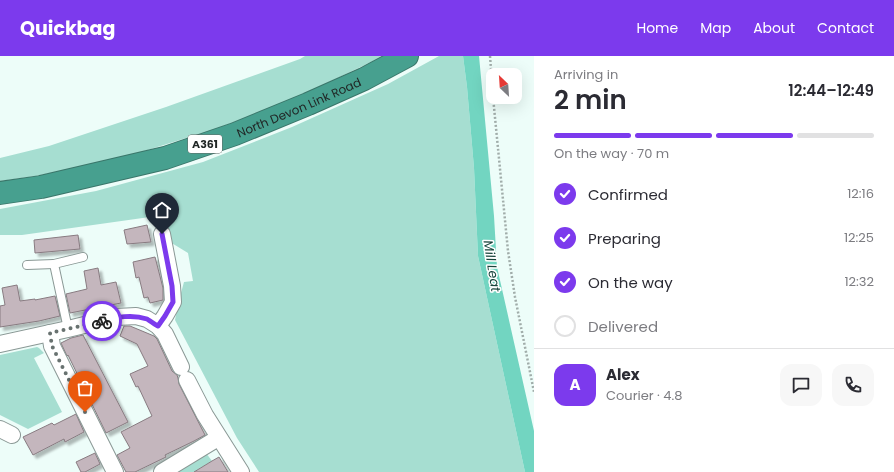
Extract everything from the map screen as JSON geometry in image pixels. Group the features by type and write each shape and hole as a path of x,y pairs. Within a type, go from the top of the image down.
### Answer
{"highway":[{"name":"North Devon Link Road","path":"0,193 41,187 165,158 235,134 308,104 364,79 402,58"}],"street":[{"path":"158,326 173,302 172,286 162,234"},
{"path":"0,344 117,317 136,316 147,320 158,326 165,334 205,415 240,472"},
{"path":"50,333 52,346 115,472"},
{"path":"162,472 218,438"}],"lane":[{"path":"27,266 54,264 83,257"},
{"path":"54,264 68,329"}],"path":[{"path":"490,56 491,68"},
{"path":"494,104 508,251 515,297 534,392"}],"shaded area":[{"path":"305,56 381,56 283,104 212,130 122,158 36,176 0,181 0,158 49,146 166,107"},
{"path":"439,56 463,56 474,168 478,256 525,472 259,472 237,438 175,320 184,282 193,281 188,253 170,242 164,215 22,235 0,235 0,209 96,191 203,162 292,127 388,84"},
{"path":"37,347 44,353 34,358 62,412 28,429 0,415 0,355"},
{"path":"206,453 212,461 194,472 174,472"}],"water":[{"name":"Mill Leat","path":"463,56 479,56 494,216 497,267 534,431 534,472 525,472 478,256 474,168"}],"building":[{"path":"147,225 151,242 127,244 124,230"},
{"path":"78,235 80,249 35,253 34,240"},
{"path":"155,257 163,288 163,300 150,303 148,297 144,298 139,277 136,278 133,262"},
{"path":"98,268 101,285 116,282 121,303 70,313 66,294 87,289 84,271"},
{"path":"17,285 20,301 55,296 60,316 0,327 0,306 5,305 2,288"},
{"path":"124,326 130,326 154,336 157,339 172,371 177,375 179,384 205,435 165,455 166,457 135,472 126,472 117,455 130,448 121,432 152,416 138,386 136,387 130,374 148,366 137,344 120,336"},
{"path":"83,335 128,422 106,433 61,343 71,338"},
{"path":"76,414 84,432 65,442 64,439 33,455 23,437 52,423 54,425"},
{"path":"95,453 100,464 85,472 81,472 76,462"},
{"path":"219,457 228,472 194,472 212,461"}],"way so far":[{"path":"85,412 52,346 50,333 102,321"}],"route":[{"path":"102,321 117,317 136,316 158,326 165,316 173,302 172,286 162,234"}]}
